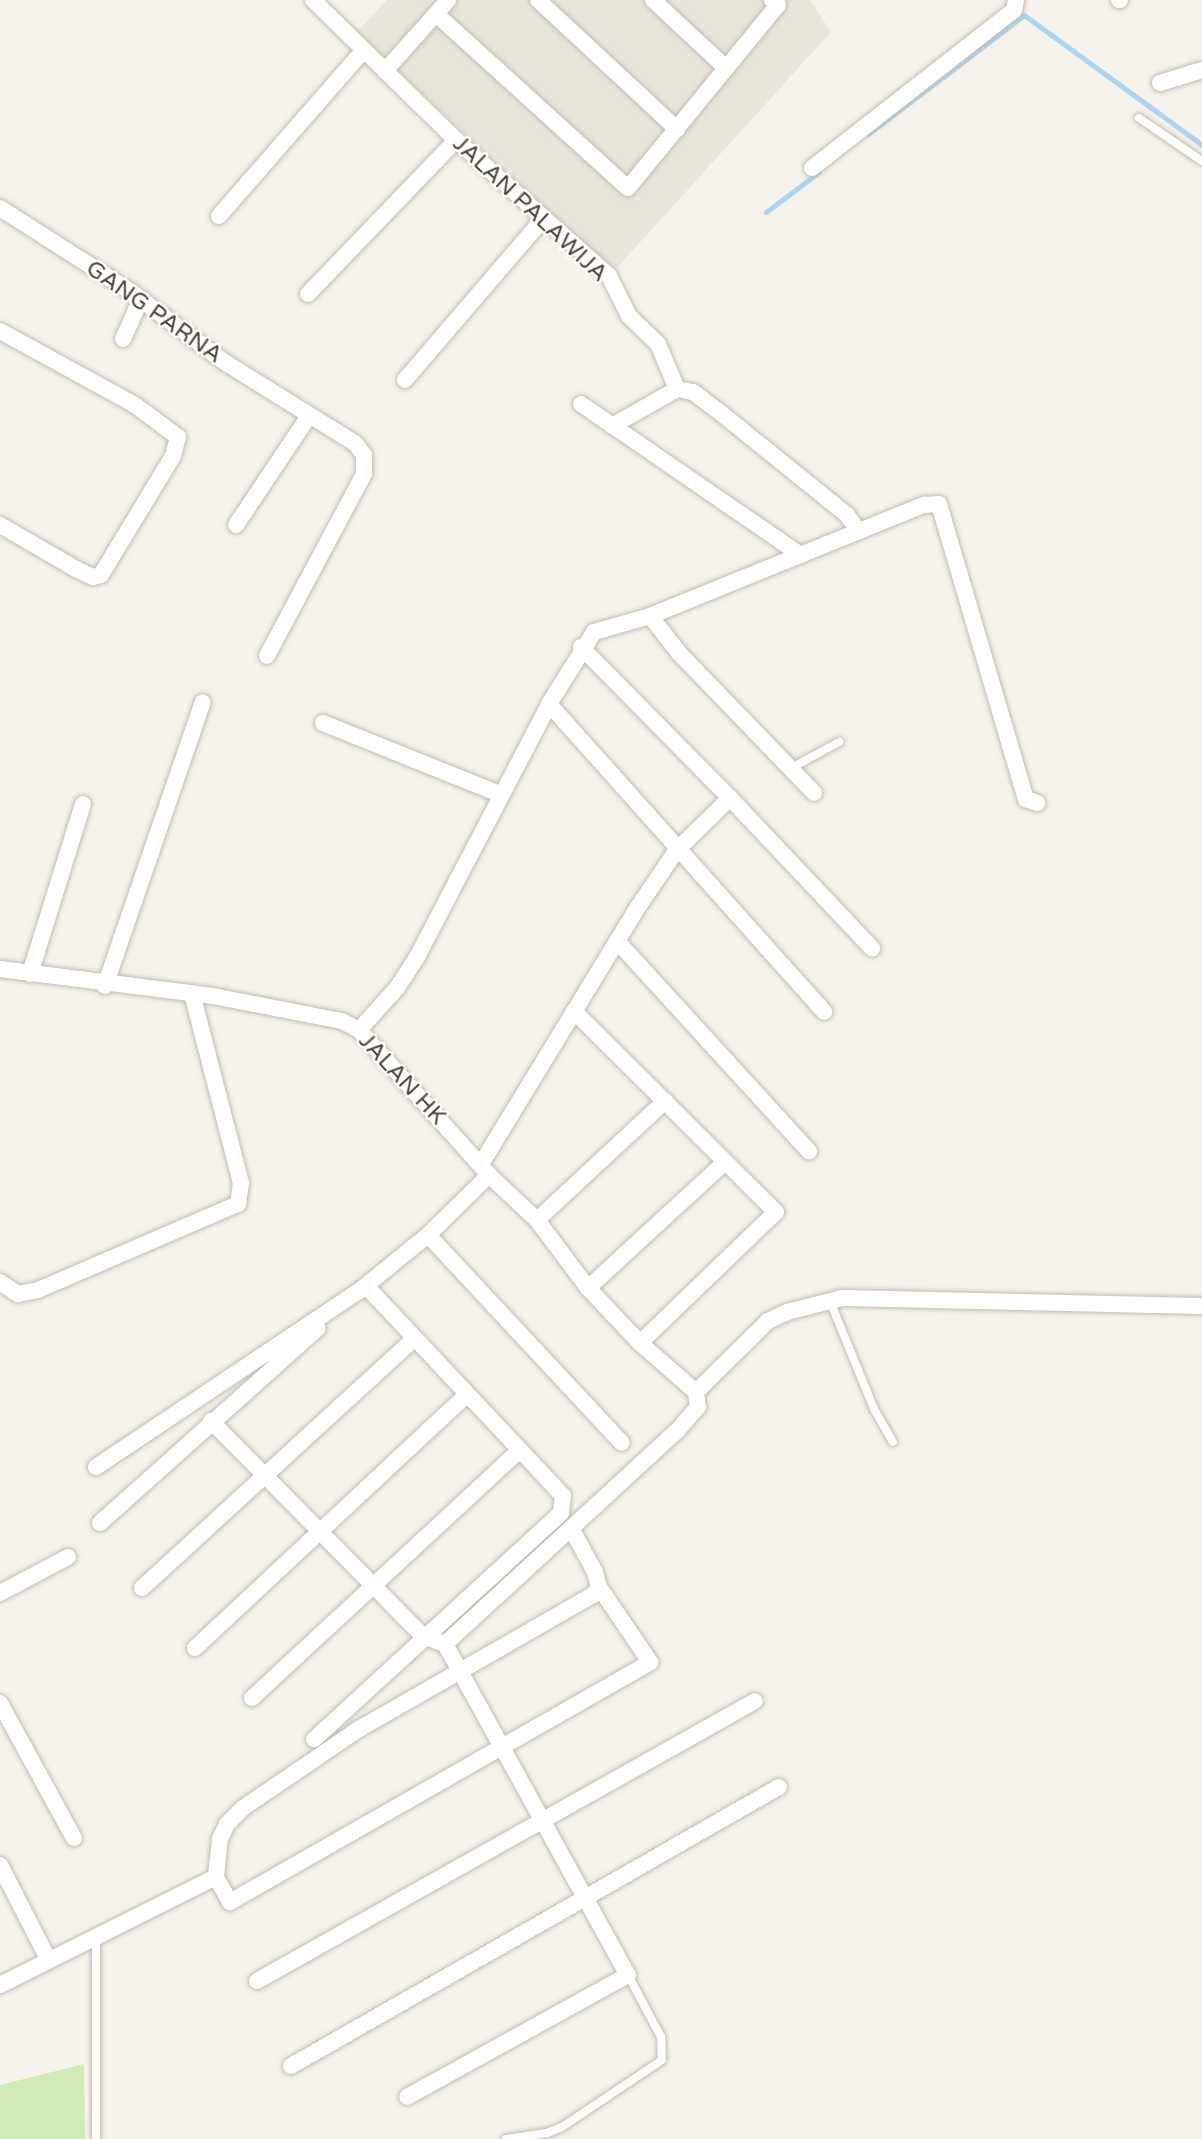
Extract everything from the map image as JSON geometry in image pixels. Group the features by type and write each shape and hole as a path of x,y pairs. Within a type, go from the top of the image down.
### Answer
{"street":[{"name":"JALAN PALAWIJA","path":"313,0 456,140 542,220 608,276 629,316 658,344 677,389"},
{"path":"385,71 449,0"},
{"path":"538,0 677,129"},
{"path":"653,0 726,68"},
{"path":"436,14 628,188 778,5 772,0"},
{"path":"811,168 1014,10 1016,0"},
{"path":"219,216 364,50"},
{"path":"1160,83 1198,75"},
{"path":"307,294 456,140"},
{"name":"GANG PARNA","path":"0,208 141,299 226,363 356,444 366,466 267,656"},
{"path":"405,380 542,220"},
{"path":"123,340 141,299"},
{"path":"0,331 135,405 178,437 173,456 101,575 93,576 76,569 0,525"},
{"path":"612,426 677,389 693,393 847,515 858,530"},
{"path":"581,404 800,555"},
{"path":"236,525 309,416"},
{"path":"359,1030 397,988 417,957 548,704 581,647 594,632 650,616 924,505 939,504 1026,799 1037,803"},
{"path":"650,616 680,654 814,793"},
{"path":"581,647 730,798 872,948"},
{"path":"105,986 203,702"},
{"path":"548,704 676,851 824,1012"},
{"path":"323,723 500,794"},
{"path":"100,1523 211,1421 428,1235 485,1170 574,1012 676,851 730,798"},
{"path":"30,974 83,804"},
{"path":"617,941 809,1151"},
{"name":"JALAN HK","path":"0,969 105,986 192,994 342,1021 359,1030 485,1170 537,1220 588,1288 640,1343 696,1392"},
{"path":"0,1282 18,1294 38,1290 238,1204 241,1183 192,994"},
{"path":"574,1012 776,1212 640,1343"},
{"path":"537,1220 665,1101"},
{"path":"588,1288 724,1163"},
{"path":"428,1235 622,1443"},
{"path":"314,1738 561,1513 563,1496 366,1286"},
{"path":"96,1467 366,1286"},
{"path":"445,1644 677,1432 698,1407 696,1392 768,1321 830,1301 1202,1306"},
{"path":"142,1588 415,1338"},
{"path":"195,1647 467,1394"},
{"path":"211,1421 423,1636 445,1644 628,1975 407,2097"},
{"path":"252,1698 371,1585 520,1450"},
{"path":"571,1528 599,1587 650,1662 504,1748 230,1902 216,1877 220,1839 227,1824 243,1808 359,1729 593,1595 599,1587"},
{"path":"0,1593 68,1557"},
{"path":"257,1981 755,1701"},
{"path":"0,1703 74,1839"},
{"path":"291,2066 779,1787"},
{"path":"0,1865 48,1959"},
{"path":"0,1985 216,1877"}],"lane":[{"path":"1139,118 1202,161"},
{"path":"791,768 839,742"},
{"path":"830,1301 874,1409 893,1442"},
{"path":"96,1935 96,2139"},
{"path":"506,2139 562,2127 663,2060 661,2037 628,1975"}],"shaded area":[{"path":"387,0 810,0 831,32 614,271 356,33"}],"green space":[{"path":"84,2064 85,2139 0,2139 0,2085"}],"waterway":[{"path":"868,134 1024,15 1202,145"},
{"path":"766,212 819,172"}]}
